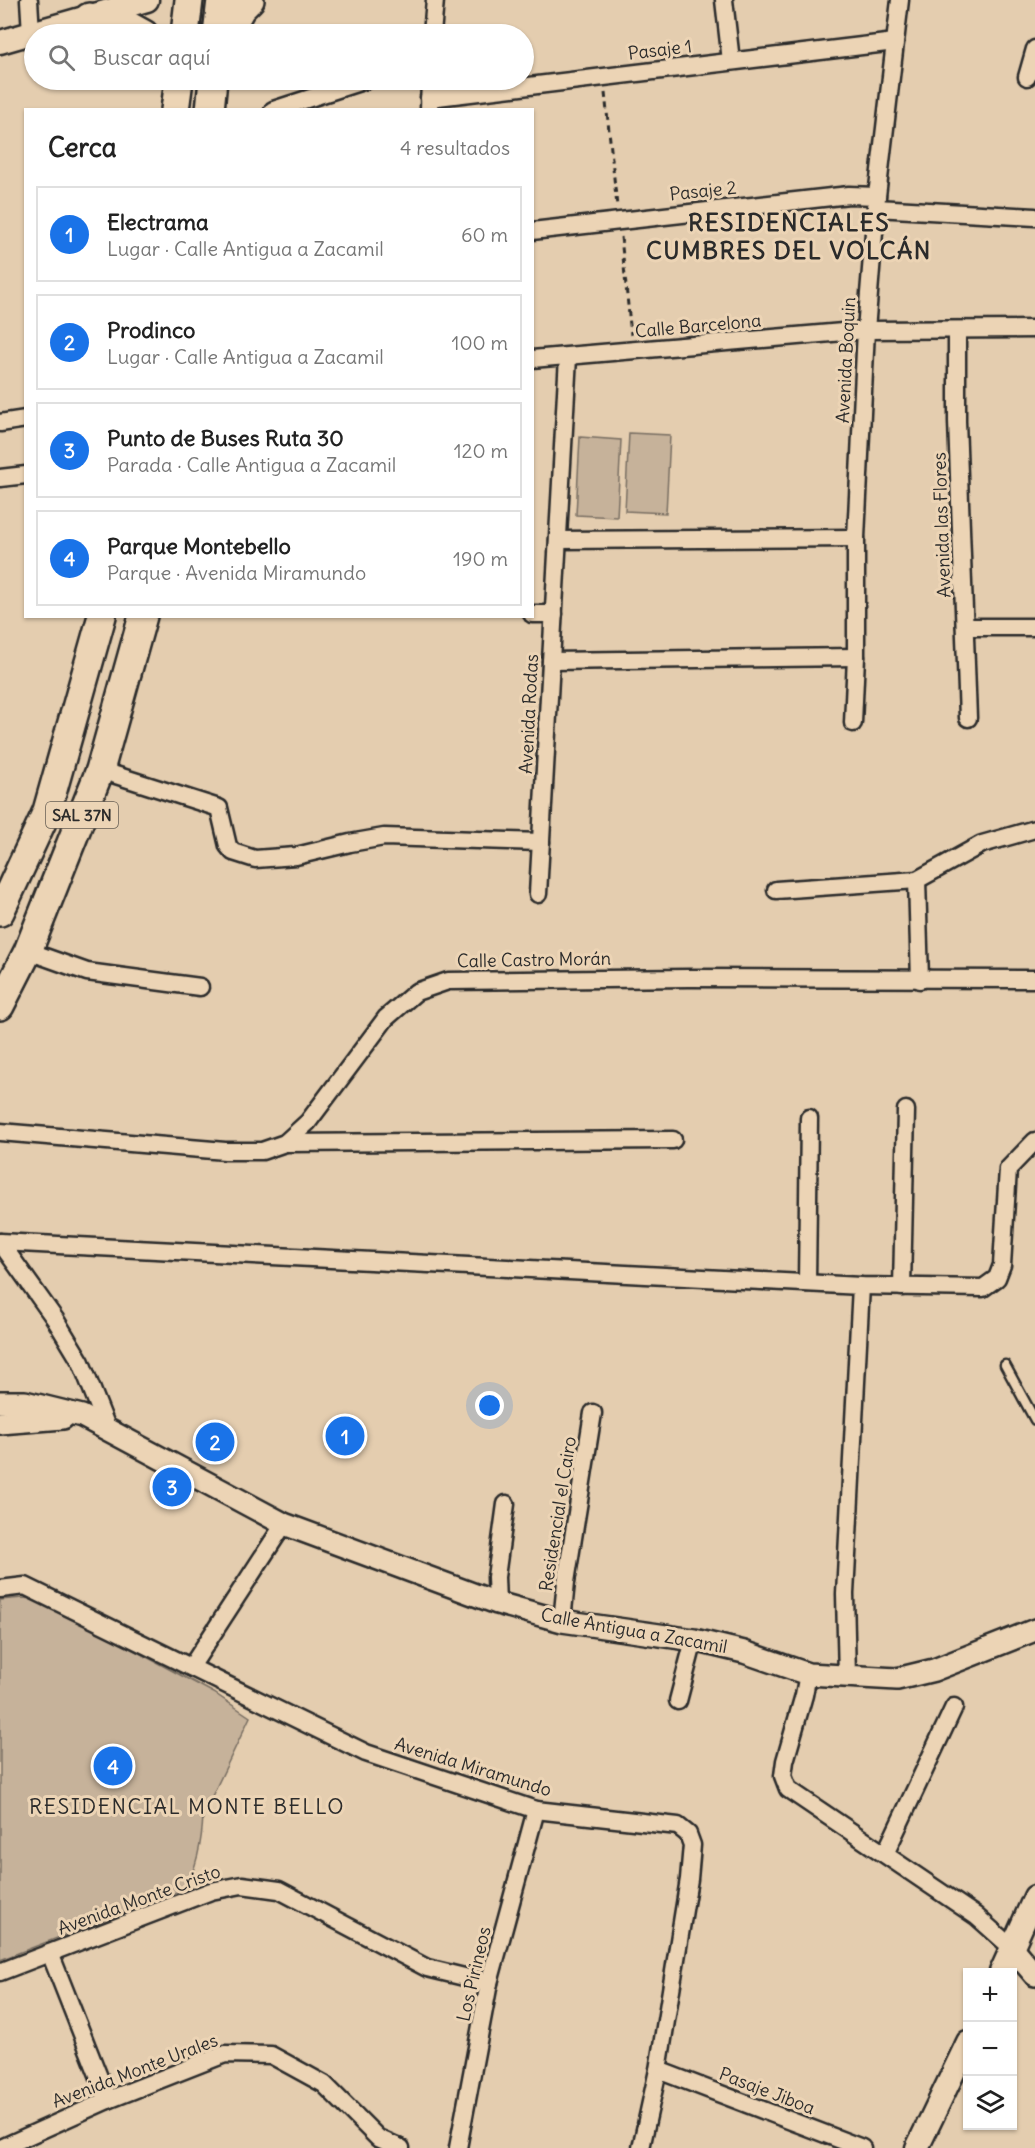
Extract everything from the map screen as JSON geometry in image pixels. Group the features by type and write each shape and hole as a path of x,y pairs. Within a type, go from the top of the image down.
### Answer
{"highway":[{"path":"89,16 115,0"},
{"path":"186,24 189,0"},
{"path":"218,24 221,0"},
{"path":"233,24 241,9 250,0"},
{"path":"89,16 126,24"},
{"name":"SAL 37N","path":"0,912 47,811 101,618"},
{"name":"SAL 37N","path":"0,1006 28,951 100,770 142,618"}],"main road":[{"path":"62,24 147,0"},
{"path":"0,42 24,35"},
{"path":"1003,1968 1035,1897"},
{"path":"917,2148 963,2052"}],"street":[{"path":"29,0 30,24"},
{"path":"433,24 435,0"},
{"path":"724,0 731,61"},
{"name":"Avenida Boquin","path":"853,723 856,657 856,538 866,330 877,202 900,0"},
{"name":"Pasaje 1","path":"534,88 603,77 895,42"},
{"path":"1028,77 1035,48"},
{"path":"279,108 335,90"},
{"name":"Pasaje 1","path":"429,104 519,90"},
{"name":"Pasaje 2","path":"534,231 849,195 877,202 1035,217"},
{"name":"Calle Barcelona","path":"534,360 866,330 1035,329"},
{"name":"Avenida las Flores","path":"957,330 957,421 968,718"},
{"name":"Avenida Rodas","path":"538,894 568,357"},
{"path":"0,423 24,419"},
{"path":"0,478 24,475"},
{"path":"558,540 856,538"},
{"path":"534,614 554,614"},
{"path":"965,627 1035,627"},
{"path":"551,661 856,657"},
{"path":"100,770 219,808 228,846 233,852 255,859 296,856 384,837 541,842"},
{"path":"776,890 917,880 982,844 1035,829"},
{"path":"917,880 920,980"},
{"path":"28,951 87,972 200,987"},
{"name":"Calle Castro Morán","path":"0,1131 225,1150 262,1151 285,1143 308,1122 387,1018 416,992 448,981 688,978 1035,979"},
{"path":"902,1287 906,1110"},
{"path":"807,1283 809,1118"},
{"path":"285,1143 673,1140"},
{"path":"108,1430 81,1362 55,1319 0,1242 861,1286 983,1288 997,1278 1002,1265 1008,1169 1035,1142"},
{"path":"847,1677 845,1594 861,1286"},
{"name":"Calle Antigua a Zacamil","path":"0,1402 25,1402 82,1416 284,1524 497,1603 562,1621 694,1640 744,1652 808,1674 897,1680 934,1670 1035,1630"},
{"name":"Residencial el Cairo","path":"562,1621 593,1413"},
{"path":"0,1423 82,1416"},
{"path":"497,1603 496,1577 506,1504"},
{"path":"191,1667 284,1524"},
{"name":"Avenida Miramundo","path":"0,1588 25,1586 366,1753 536,1810 678,1826 688,1834 692,1845 689,1879 658,2070 641,2148"},
{"path":"678,1701 694,1640"},
{"path":"808,1674 785,1761 783,1776 788,1789 976,1916 1012,1948 1035,1975"},
{"path":"885,1854 954,1707"},
{"name":"Los Pirineos","path":"458,2148 489,1983 536,1810"},
{"name":"Avenida Monte Cristo","path":"0,1972 211,1891 242,1885 279,1890 427,1968 489,1983"},
{"path":"50,1953 108,2100"},
{"name":"Avenida Monte Urales","path":"1,2148 108,2100 225,2054 271,2055 324,2084 378,2138 401,2148"},
{"name":"Pasaje Jiboa","path":"658,2070 862,2148"}],"lane":[{"path":"1005,1365 1035,1420"}],"path":[{"path":"603,77 633,351"}],"shaded area":[{"path":"629,433 670,435 666,513 625,511"},
{"path":"580,437 621,440 617,517 576,515"},
{"path":"23,1598 40,1600 214,1693 250,1717 203,1815 198,1853 185,1889 0,1960 0,1600"}],"place":[{"name":"Electrama","path":"345,1436"},
{"name":"Prodinco","path":"215,1442"},
{"name":"Punto de Buses Ruta 30","path":"172,1487"},
{"name":"Parque Montebello","path":"113,1766"}],"district":[{"name":"RESIDENCIALES CUMBRES DEL VOLCÁN","path":"789,237"},
{"name":"RESIDENCIAL MONTE BELLO","path":"187,1807"}]}
